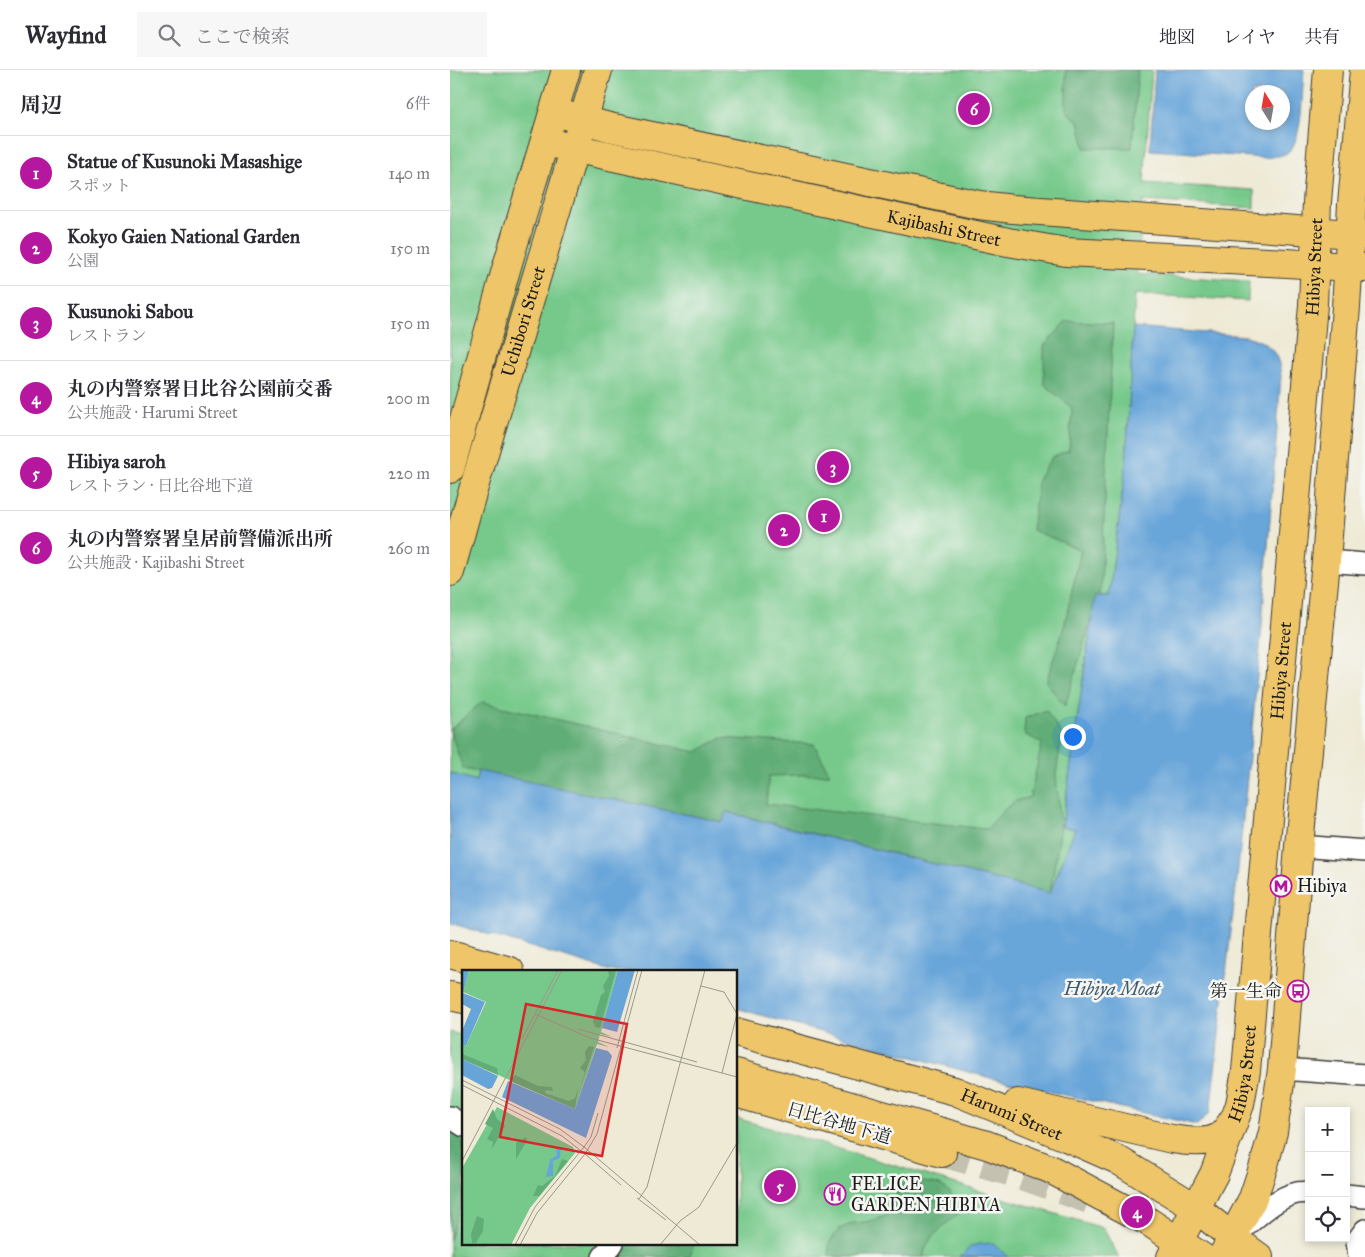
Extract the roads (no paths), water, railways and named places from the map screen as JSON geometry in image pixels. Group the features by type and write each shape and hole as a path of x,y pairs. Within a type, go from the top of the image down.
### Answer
{"main road":[{"name":"Uchibori Street","path":"450,469 507,266 566,70"},
{"name":"Uchibori Street","path":"450,572 598,70"},
{"name":"Hibiya Street","path":"1175,1249 1214,1174 1240,1104 1246,1071 1312,322 1316,231 1328,70"},
{"name":"Hibiya Street","path":"1227,1247 1252,1198 1264,1165 1273,1132 1282,1069 1299,846 1326,561 1357,268 1364,70"},
{"name":"Kajibashi Street","path":"554,112 609,127 979,205 1358,234"},
{"name":"Kajibashi Street","path":"545,142 1008,242 1056,250 1357,268"},
{"path":"450,954 506,970"},
{"name":"Harumi Street","path":"738,1033 955,1091 1066,1136 1118,1160 1196,1208 1227,1247 1260,1257"},
{"name":"Harumi Street","path":"738,1074 988,1145 1050,1169 1149,1222 1175,1249 1202,1257"},
{"path":"955,1091 1188,1141 1217,1138 1228,1128 1237,1113"},
{"name":"日比谷地下道","path":"738,1094 942,1153"}],"street":[{"path":"1326,561 1365,564"},
{"path":"1299,846 1365,851"},
{"path":"1282,1069 1365,1075"},
{"path":"450,1117 462,1125"},
{"path":"1227,1247 1268,1207 1296,1193 1305,1192"},
{"path":"1350,1195 1365,1197"},
{"path":"1360,1257 1358,1241 1365,1230"},
{"path":"603,1257 612,1244"},
{"path":"1360,1257 1365,1250"}],"water":[{"path":"1155,70 1304,70 1301,113 1294,145 1284,154 1266,158 1150,150"},
{"name":"Hibiya Moat","path":"1133,327 1246,336 1261,341 1275,354 1281,376 1261,637 1237,879 1210,1113 1197,1125 994,1079 738,1009 738,970 608,970 450,923 450,773 476,781 478,771 723,822 726,812 1050,893 1075,829 1062,827 1095,596 1109,596 1126,464"},
{"path":"995,1244 1008,1257 959,1257 974,1245"}],"tunnel":[{"path":"942,1153 1020,1175 1092,1201"}],"place":[{"name":"丸の内警察署皇居前警備派出所","path":"974,109"},
{"name":"Kusunoki Sabou","path":"833,467"},
{"name":"Statue of Kusunoki Masashige","path":"824,516"},
{"name":"Kokyo Gaien National Garden","path":"784,530"},
{"name":"Hibiya","path":"1281,886"},
{"name":"第一生命","path":"1298,991"},
{"name":"Hibiya saroh","path":"780,1186"},
{"name":"FELICE GARDEN HIBIYA","path":"835,1194"},
{"name":"丸の内警察署日比谷公園前交番","path":"1137,1212"}]}
